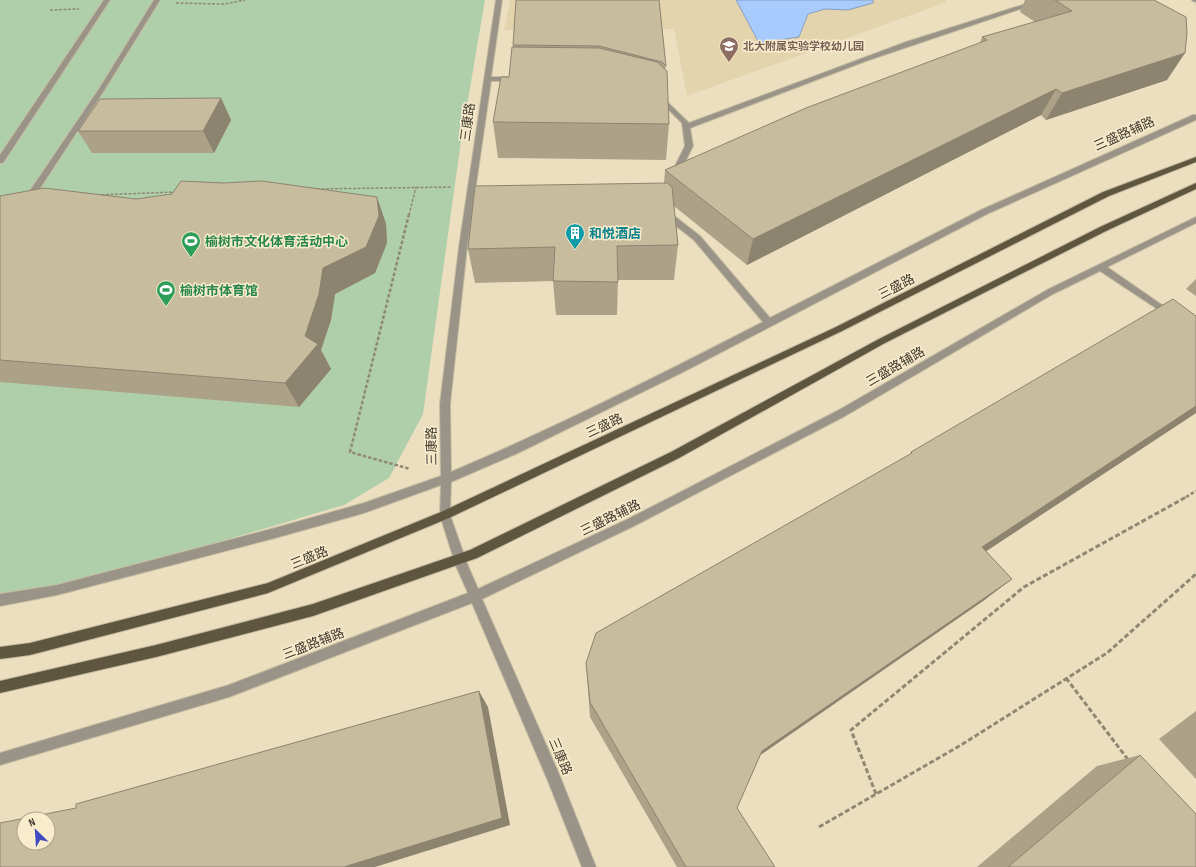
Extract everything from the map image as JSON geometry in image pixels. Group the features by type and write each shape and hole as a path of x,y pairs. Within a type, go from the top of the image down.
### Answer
{"main road":[{"name":"三盛路","path":"0,654 30,649 268,588 445,515 839,329 1106,194 1196,159"},
{"path":"0,687 156,651 313,610 473,554 675,455 882,341 1103,229 1196,186"}],"street":[{"path":"0,161 107,0"},
{"name":"三康路","path":"499,0 488,79 476,187 445,404 445,515 460,559 475,596 554,778 589,867"},
{"path":"686,127 852,62 969,22 1044,0"},
{"path":"23,209 102,89 156,1"},
{"path":"488,79 520,79"},
{"path":"650,93 657,95 685,122 689,146 675,174 670,179"},
{"name":"三盛路辅路","path":"0,600 57,590 275,533 364,508 446,480 514,450 769,323 984,212 1196,117"},
{"path":"658,207 697,238 769,323"},
{"name":"三盛路辅路","path":"0,758 229,691 475,596 630,523 842,413 1050,292 1100,266 1196,220"},
{"path":"1100,266 1177,318"}],"path":[{"path":"156,1 224,4 245,0"},
{"path":"416,187 350,452 446,480"},
{"path":"313,189 476,187"},
{"path":"93,195 179,192"},
{"path":"876,794 851,730 1024,587 1196,491"},
{"path":"818,827 961,745 1106,653 1196,574"},
{"path":"1066,678 1133,766"}],"shaded area":[{"name":"北大附属实验学校幼儿园","path":"510,0 945,0 947,2 687,96 674,29 504,30"}],"green space":[{"name":"榆树市文化体育活动中心","path":"0,0 485,0 461,141 423,414 389,478 344,505 57,590 0,598"}],"water":[{"path":"736,0 873,0 873,3 848,10 825,9 808,14 799,37 759,43"}],"building":[{"path":"516,0 659,0 666,66 662,62 599,46 513,45"},
{"path":"1055,0 1154,0 1186,17 1187,33 1185,53 1062,93 1056,89 753,239 665,170 806,108 987,40 982,37 1072,11"},
{"path":"512,47 599,48 657,62 667,71 669,124 493,122 501,77 509,77"},
{"path":"221,98 203,131 78,131 100,99"},
{"name":"榆树市体育馆","path":"181,181 223,183 262,181 377,197 379,216 366,247 323,268 319,294 305,336 318,344 285,383 0,360 0,196 44,188 136,199 172,194"},
{"path":"667,183 672,187 678,245 617,246 618,282 553,281 555,247 468,249 475,186"},
{"path":"1173,299 1196,316 1196,406 982,547 1012,579 762,751 737,808 775,867 686,867 590,702 586,663 596,633 912,453 911,452"},
{"path":"479,691 502,818 344,867 0,867 0,823 16,820 16,851 56,851 56,812 76,808 76,804"},
{"path":"1140,755 1196,814 1196,867 1008,867"}],"place":[{"name":"北大附属实验学校幼儿园","path":"729,63"},
{"name":"和悦酒店","path":"575,250"},
{"name":"榆树市文化体育活动中心","path":"191,258"},
{"name":"榆树市体育馆","path":"166,307"}]}
